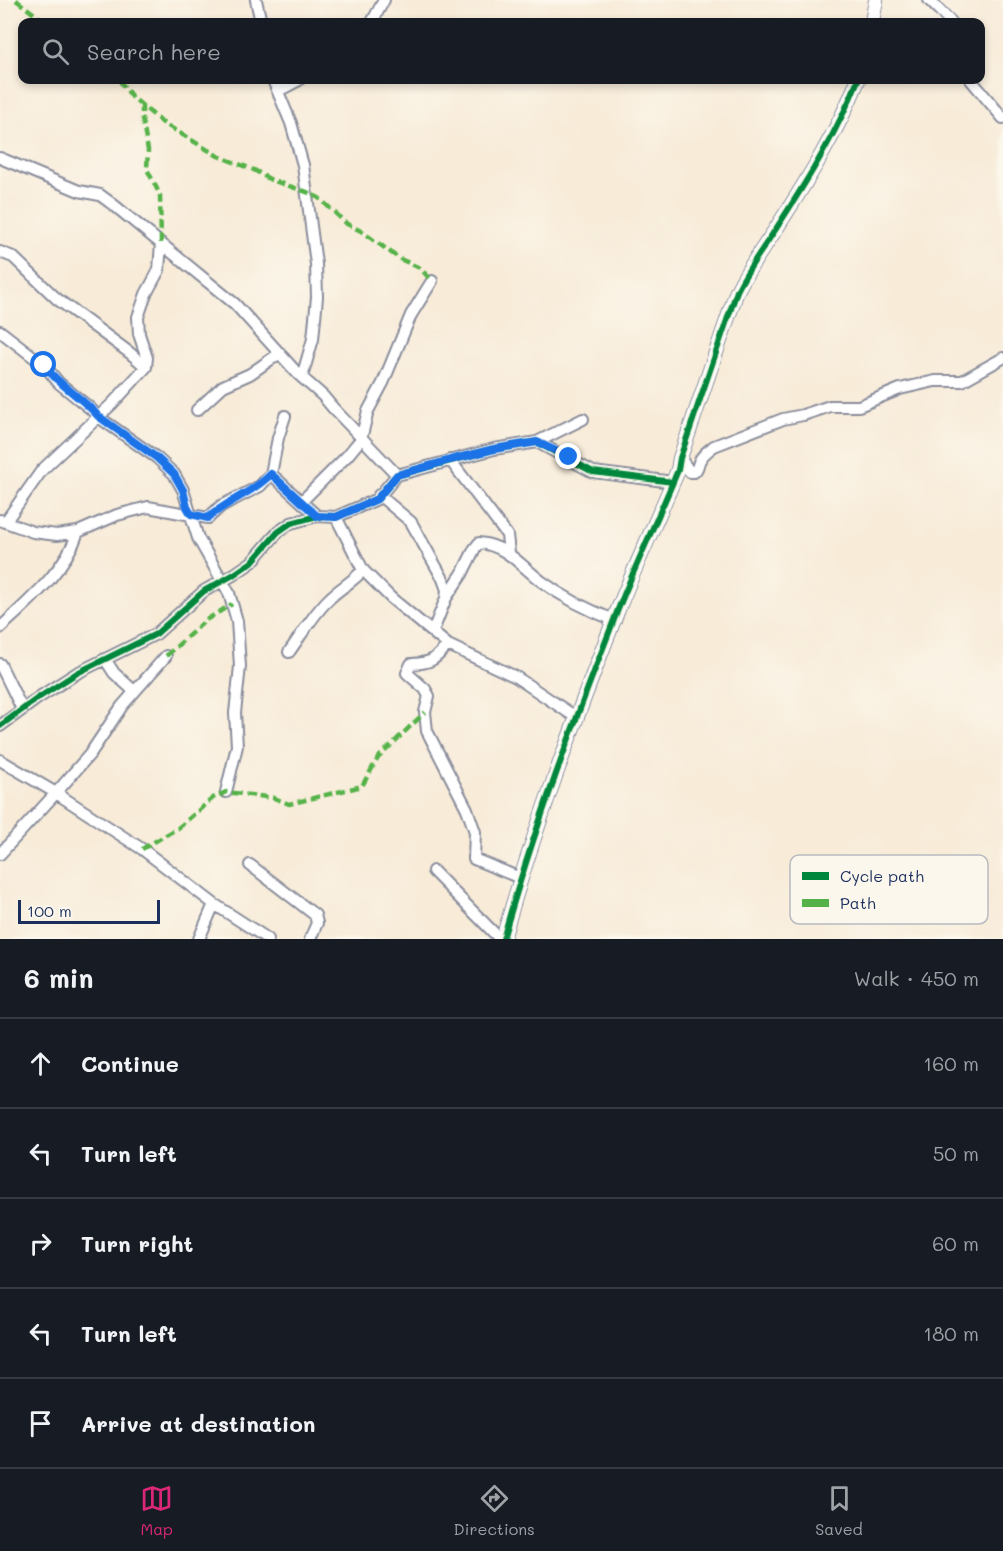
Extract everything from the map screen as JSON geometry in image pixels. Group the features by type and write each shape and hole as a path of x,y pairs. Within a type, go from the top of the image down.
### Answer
{"street":[{"path":"256,0 260,18"},
{"path":"374,18 384,0"},
{"path":"873,18 876,0"},
{"path":"929,0 947,18"},
{"path":"275,84 291,123 303,165 316,264 317,297 313,339 302,377"},
{"path":"278,91 291,84"},
{"path":"433,871 501,939 520,878 577,718 614,620 673,482 737,291 812,172 856,84"},
{"path":"974,84 1003,118"},
{"path":"0,158 79,191 100,195 161,243 235,304 397,475"},
{"path":"161,243 159,270 146,294 138,317 139,334 147,358 146,367 75,441 57,454 42,470 3,521 33,532 57,535 78,532 117,515 148,507 208,518 221,506 260,486 271,474 285,416"},
{"path":"0,252 14,257 57,299 123,347 146,367"},
{"path":"302,501 361,439 368,411 383,383 411,315 432,281"},
{"path":"0,331 36,358 59,382 98,416 157,458 174,474 183,490 193,526 209,559 224,580 237,621 240,666 235,713 237,746 226,792"},
{"path":"197,410 223,386 250,374 280,353"},
{"path":"680,458 690,472 694,472 698,469 699,462 705,453 714,446 783,419 836,405 859,406 900,389 935,381 962,381 1003,358"},
{"path":"0,726 77,674 156,634 204,591 252,562 278,532 291,523 317,516 336,517 377,499 397,475 494,449 537,442 583,419"},
{"path":"537,442 593,472 673,482"},
{"path":"450,460 507,535 509,553"},
{"path":"271,474 317,516"},
{"path":"379,495 411,522 444,579 447,590 446,598"},
{"path":"336,517 363,570 391,598 448,645 516,676 577,718"},
{"path":"0,628 53,575 72,547 78,532"},
{"path":"433,631 446,598 479,543 488,544 509,553 540,580 584,609 614,620"},
{"path":"289,652 327,600 363,570"},
{"path":"448,645 435,660 429,663 411,664 407,673 425,689 429,696 425,712 427,731 467,808 475,832 474,859 520,878"},
{"path":"0,854 90,754 134,691 166,656"},
{"path":"105,659 114,673 134,691"},
{"path":"0,664 22,709"},
{"path":"0,760 142,849 214,904 268,939"},
{"path":"250,865 315,915 317,923 310,939"},
{"path":"199,939 214,904"}],"marked path":[{"path":"16,0 40,18"},
{"path":"122,84 132,97 163,123 218,156 254,170 271,180 319,198 347,224 361,231 400,259 420,268 432,281"},
{"path":"142,104 142,119 148,150 147,169 160,195 161,243"},
{"path":"166,656 206,620 232,604"},
{"path":"142,849 178,828 213,798 226,792 274,798 289,804 362,786 378,758 425,712"}],"cycle path":[{"path":"503,939 556,774 617,612 678,470 680,458 737,291 823,152 856,84"},
{"path":"0,726 77,673 156,634 204,591 252,562 278,532 291,523 317,516 336,517 377,499 397,475 494,449 537,442 593,472 673,482"}],"route":[{"path":"44,365 52,376 98,416 157,458 174,474 183,490 191,514 208,518 221,506 260,486 271,474 317,516 336,517 377,499 397,475 450,460 494,449 537,442 569,457"}]}
